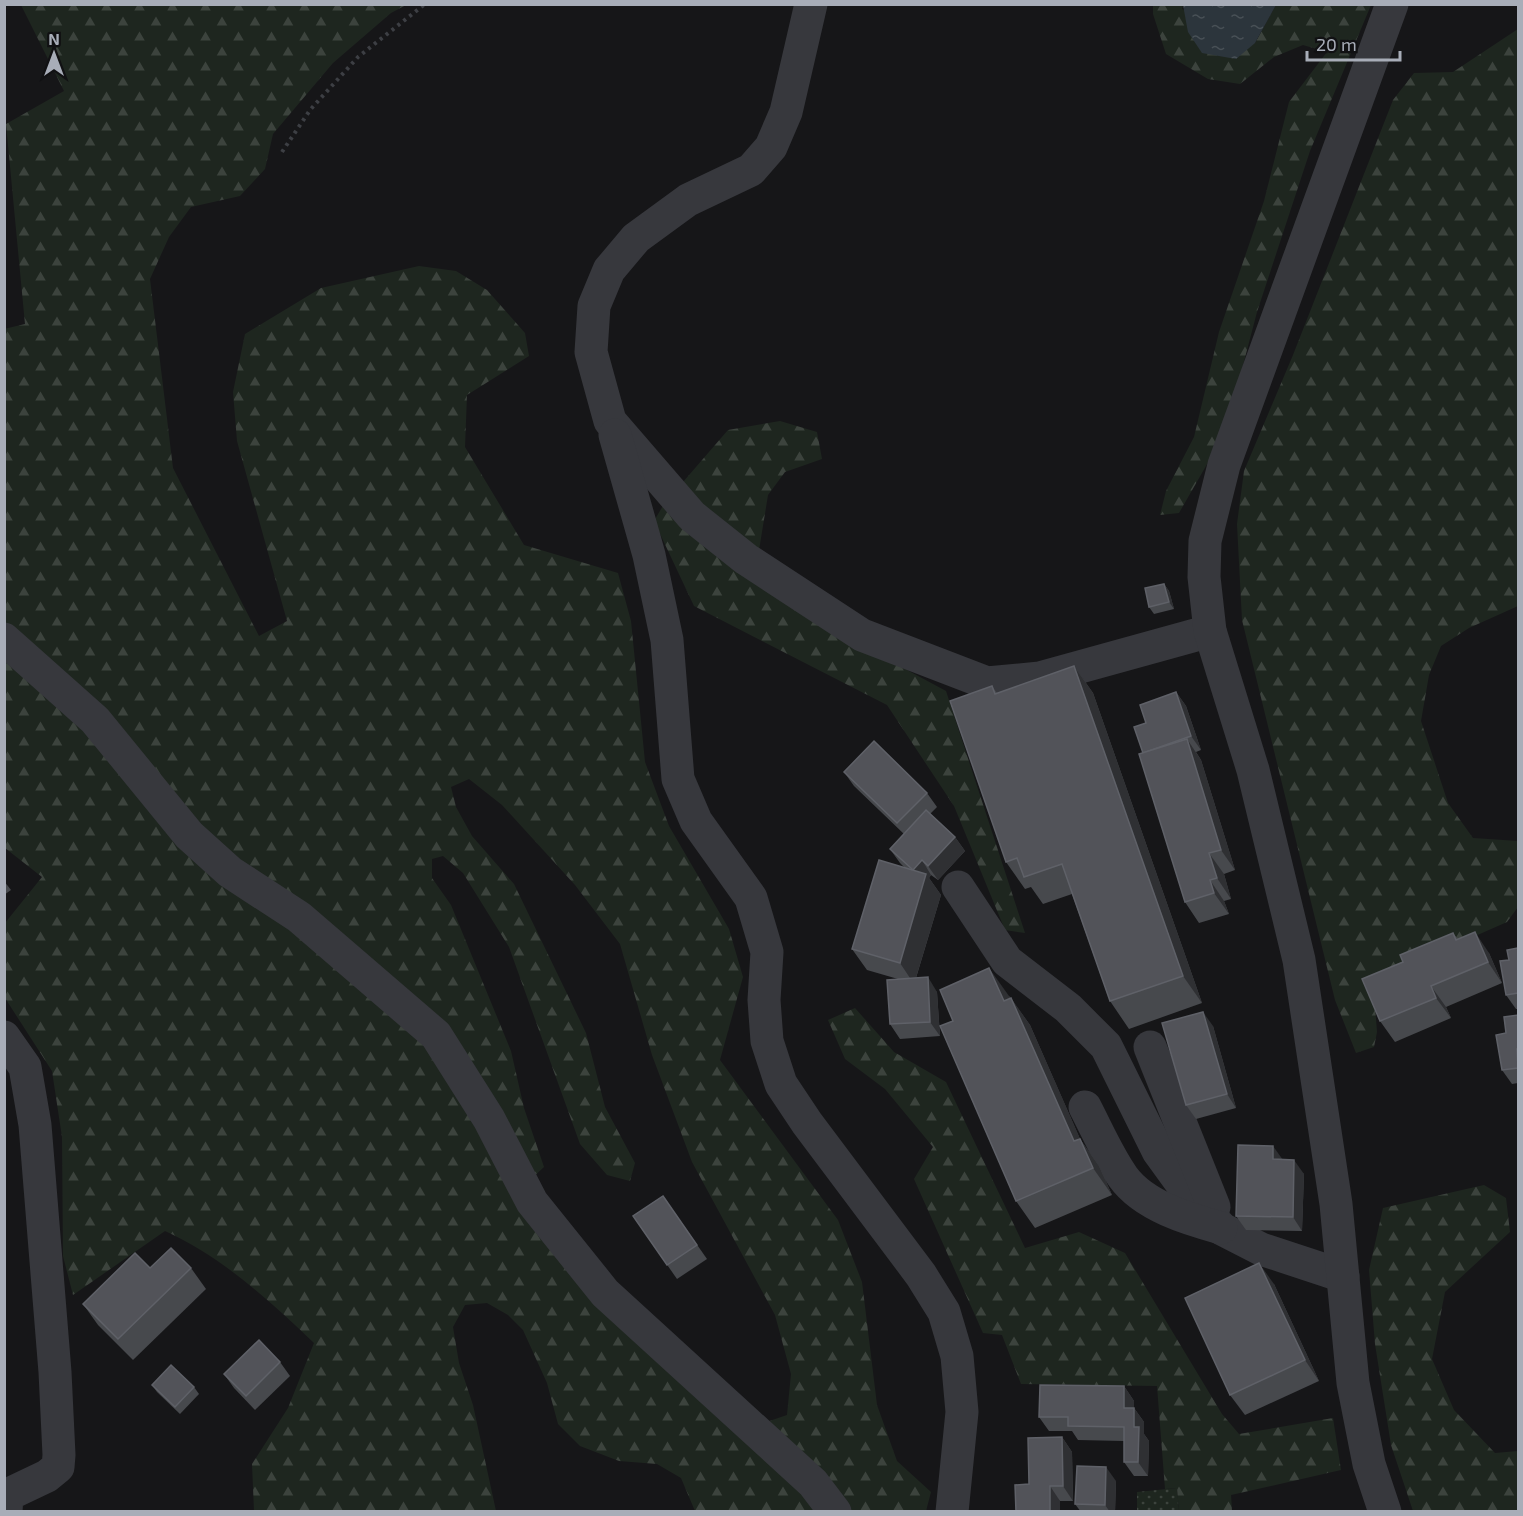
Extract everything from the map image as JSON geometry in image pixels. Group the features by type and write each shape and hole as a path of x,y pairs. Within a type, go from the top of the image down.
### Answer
{"street":[{"path":"811,4 786,112 771,147 751,170 688,200 636,238 609,270 594,306 591,352 649,555 667,640 678,779 696,821 750,898 767,952 764,1000 767,1041 781,1084 807,1123 921,1275 944,1312 957,1356 962,1412 952,1512"},
{"path":"1385,1512 1369,1464 1353,1383 1336,1204 1299,960 1253,770 1210,631 1204,577 1205,541 1224,465 1392,4"},
{"path":"610,421 692,516 746,560 862,635 987,683 1040,678 1210,631"},
{"path":"4,639 95,720 189,835 231,872 298,917 436,1035 489,1119 532,1202 605,1293 813,1483 835,1512"},
{"path":"958,887 1007,961 1068,1008 1106,1046 1158,1151 1187,1191 1222,1229"},
{"path":"4,1037 25,1067 35,1125 55,1372 59,1455 58,1467 47,1476 7,1495 6,1512"},
{"path":"1150,1047 1222,1229"},
{"path":"1085,1107 1124,1178 1157,1204 1179,1216 1222,1229 1261,1250 1343,1276"}],"path":[{"path":"282,152 310,110 358,57 425,4"}],"green space":[{"path":"21,5 406,5 391,13 333,63 273,134 265,169 240,196 191,207 169,237 150,279 173,468 259,636 287,621 237,441 233,392 245,334 321,288 419,266 456,271 487,290 525,333 529,356 467,395 465,447 524,545 618,573 631,621 645,762 669,826 729,929 743,977 720,1060 838,1220 862,1282 877,1405 897,1461 931,1492 926,1511 695,1511 681,1478 657,1464 619,1461 580,1446 558,1424 547,1383 523,1330 508,1315 487,1303 465,1305 453,1327 459,1363 473,1405 496,1511 254,1511 252,1464 288,1408 314,1343 280,1311 225,1266 186,1241 165,1231 73,1295 63,1256 62,1137 52,1071 5,998 5,923 42,877 5,848 4,329 25,324 6,124 64,91","holes":["469,779 502,805 575,885 620,944 652,1055 692,1162 775,1315 791,1374 787,1415 737,1432 516,1193 544,1167 524,1108 511,1051 451,905 432,878 432,859 443,856 463,873 509,947 580,1144 607,1175 630,1181 635,1163 605,1107 586,1033 514,884 472,836 456,807 451,787"]},
{"path":"1153,5 1183,5 1182,9 1255,43 1276,5 1371,5 1310,151 1257,312 1237,388 1214,452 1179,513 1160,515 1166,491 1194,437 1219,332 1264,201 1289,102 1327,52 1303,45 1274,57 1240,84 1208,79 1166,54 1153,14"},
{"path":"1518,29 1518,606 1469,628 1441,646 1429,675 1421,721 1448,803 1473,838 1518,841 1518,907 1507,922 1373,981 1377,1032 1374,1047 1356,1053 1335,1000 1242,620 1237,524 1244,471 1293,355 1393,100 1414,73 1453,72"},
{"path":"780,421 817,432 822,459 785,472 768,495 754,581 801,613 946,691 1025,933 1005,930 954,806 887,705 694,606 654,521 664,504 728,430"},
{"path":"855,1008 894,1052 946,1082 1025,1248 1079,1232 1125,1253 1222,1414 1239,1434 1333,1418 1341,1470 1231,1495 1232,1511 1179,1511 1177,1488 1165,1489 1157,1386 1021,1384 1002,1335 983,1333 914,1179 933,1147 885,1089 845,1059 828,1020"},
{"path":"1484,1185 1506,1198 1510,1232 1445,1292 1432,1359 1454,1410 1495,1453 1518,1451 1518,1511 1413,1511 1391,1445 1375,1344 1369,1270 1383,1208"},
{"path":"1177,1488 1179,1511 1137,1512 1137,1492"}],"water":[{"path":"1183,4 1276,5 1255,43 1236,59 1202,53 1188,32"}],"building":[{"path":"1164,584 1169,602 1149,607 1145,588"},
{"path":"1074,666 1183,976 1110,1001 1062,864 1024,877 1017,858 1006,862 950,701 992,686 995,694"},
{"path":"1176,692 1191,736 1143,753 1134,727 1146,723 1140,705"},
{"path":"1187,739 1221,850 1209,853 1217,878 1210,880 1214,893 1185,902 1139,754"},
{"path":"874,741 927,793 897,823 844,772"},
{"path":"926,810 955,837 928,866 922,860 913,870 890,849"},
{"path":"879,860 926,874 900,963 852,949"},
{"path":"1475,932 1488,962 1431,986 1436,998 1380,1021 1362,979 1403,962 1400,955 1453,933 1456,940"},
{"path":"1518,948 1518,993 1506,995 1500,961 1509,960 1507,950"},
{"path":"989,968 1004,1001 1011,998 1074,1141 1080,1139 1093,1168 1016,1201 940,1026 953,1021 940,990"},
{"path":"928,977 930,1022 890,1024 887,980"},
{"path":"1203,1012 1227,1094 1186,1105 1162,1023"},
{"path":"1518,1015 1518,1068 1502,1070 1496,1035 1506,1033 1504,1017"},
{"path":"1238,1145 1273,1146 1273,1159 1294,1160 1293,1217 1236,1216"},
{"path":"663,1196 697,1245 667,1265 633,1216"},
{"path":"171,1248 191,1268 118,1339 83,1304 135,1253 150,1268"},
{"path":"1259,1263 1305,1360 1230,1395 1185,1298"},
{"path":"259,1340 280,1362 246,1396 224,1374"},
{"path":"171,1365 194,1387 175,1407 152,1385"},
{"path":"1040,1385 1124,1386 1124,1408 1134,1408 1134,1427 1139,1427 1138,1462 1124,1462 1124,1427 1068,1426 1068,1417 1039,1417"},
{"path":"1062,1437 1063,1486 1050,1486 1050,1512 1016,1512 1015,1485 1029,1484 1028,1438"},
{"path":"1077,1466 1106,1467 1105,1505 1075,1504"}]}
